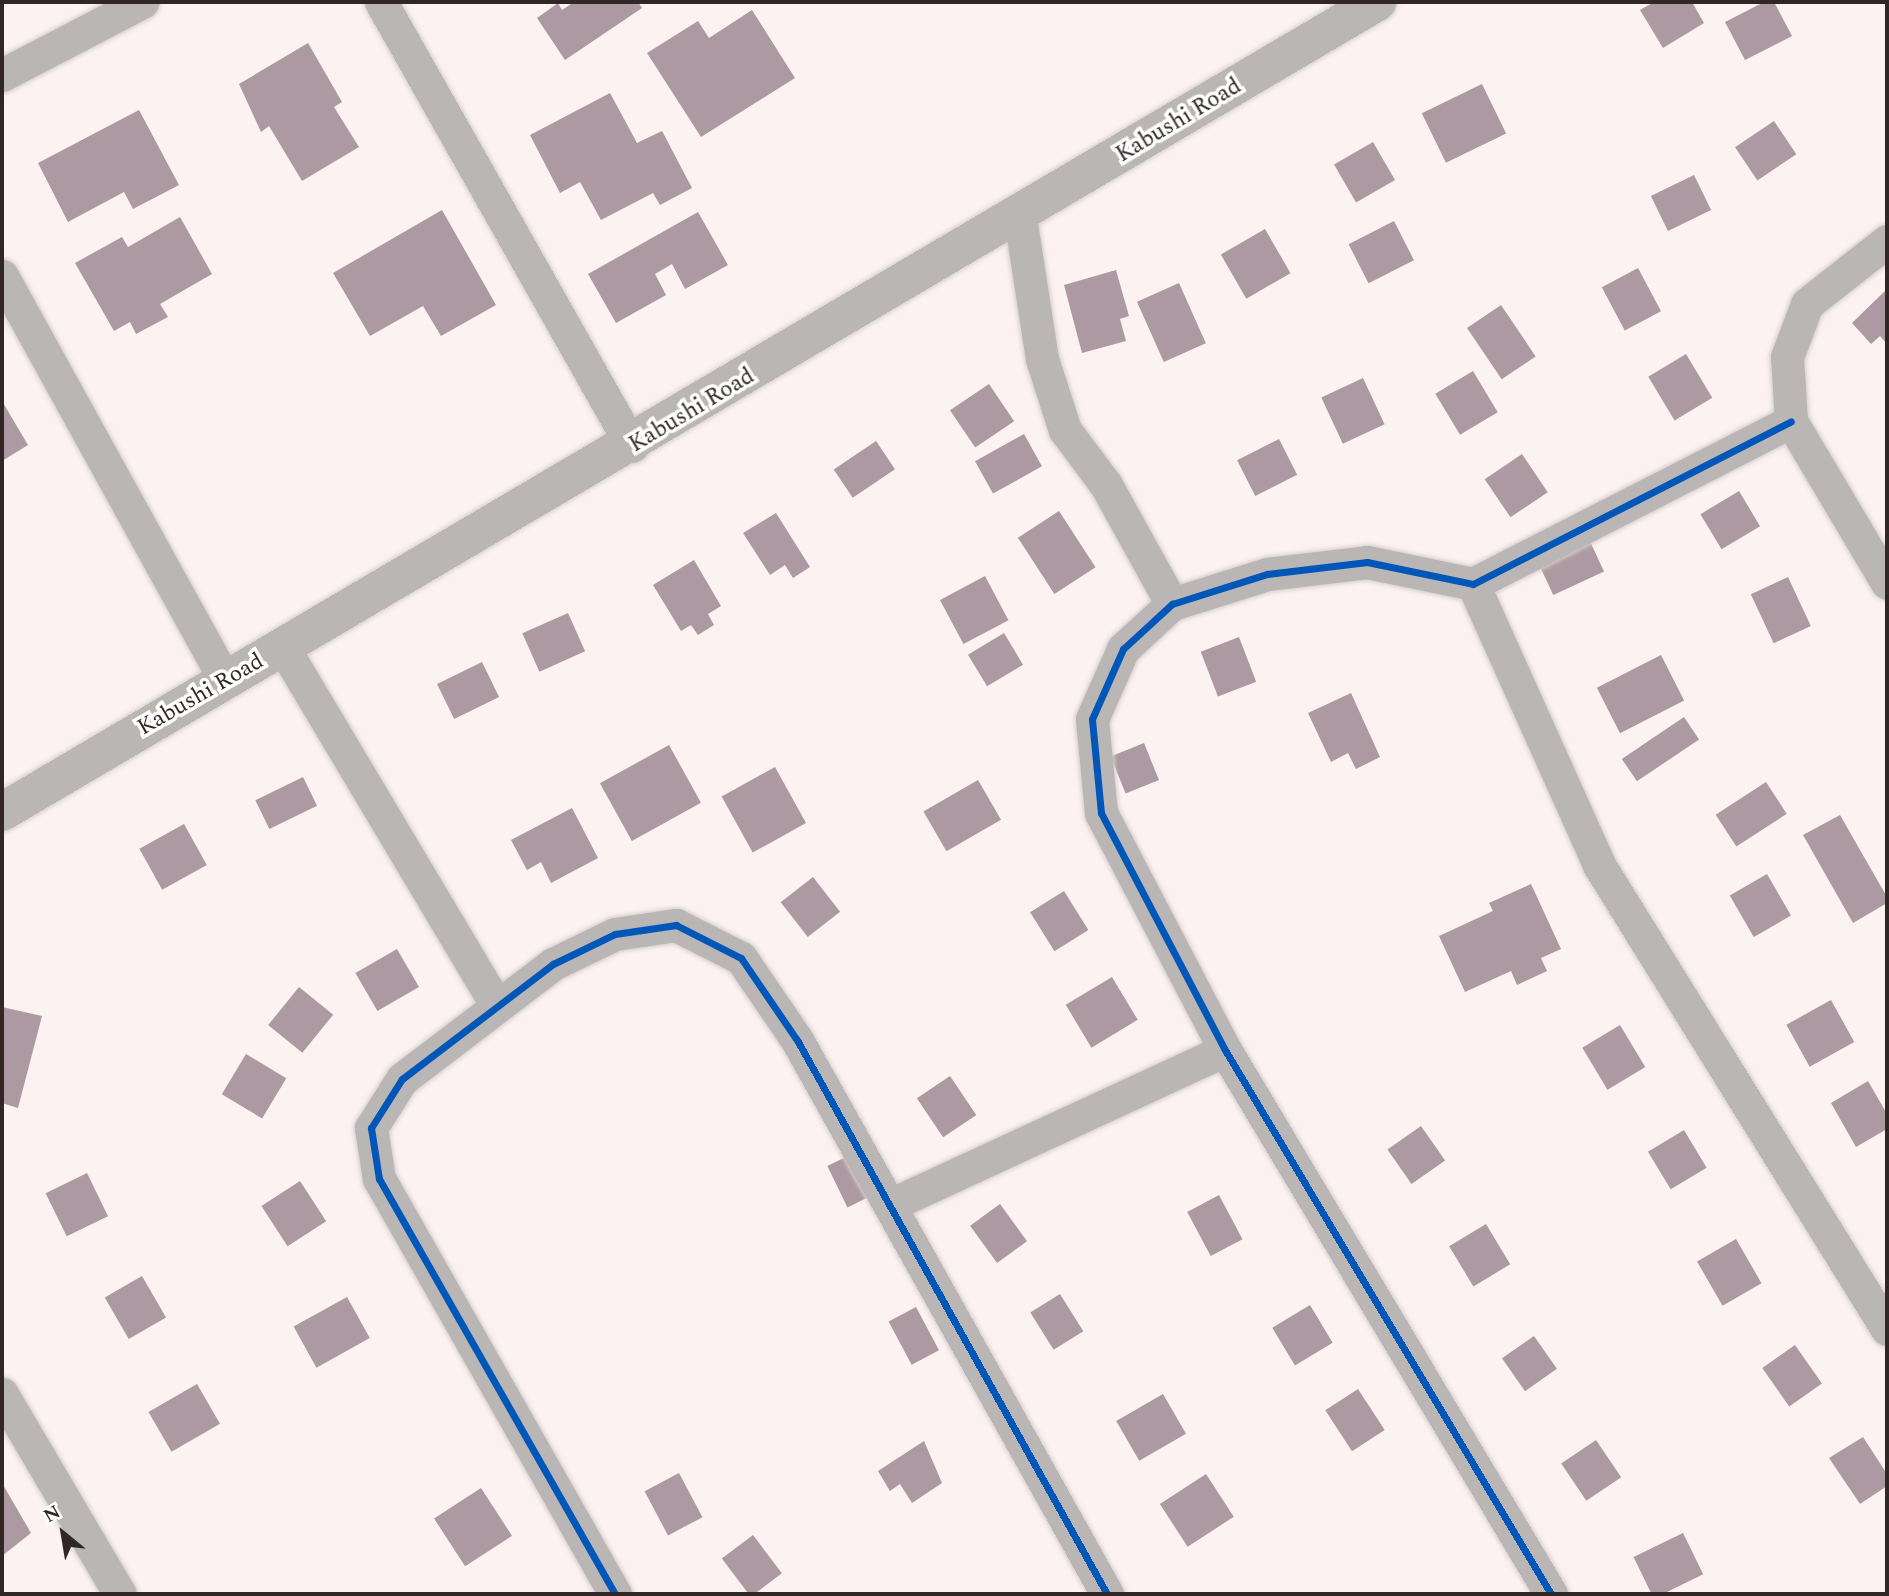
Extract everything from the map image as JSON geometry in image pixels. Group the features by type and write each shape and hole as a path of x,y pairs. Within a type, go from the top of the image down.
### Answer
{"main road":[{"name":"Kabushi Road","path":"2,812 225,680 632,446 1377,2"}],"street":[{"path":"2,75 142,2"},
{"path":"381,2 632,446"},
{"path":"1020,217 1042,359 1065,430 1106,485 1172,604"},
{"path":"1887,241 1807,304 1787,357 1791,421 1887,583"},
{"path":"2,276 225,680"},
{"path":"1551,1594 1225,1050 1101,813 1092,719 1124,649 1172,604 1267,574 1367,562 1473,584 1791,421"},
{"path":"1473,584 1599,865 1887,1329"},
{"path":"283,647 496,1005"},
{"path":"615,1594 379,1179 370,1128 402,1079 553,964 615,934 676,925 741,958 797,1040 892,1204 1107,1594"},
{"path":"892,1204 1225,1050"},
{"path":"2,1394 120,1594"}],"building":[{"path":"574,2 638,2 642,8 565,60 537,18 558,3 562,10"},
{"path":"1654,2 1692,2 1704,23 1663,48 1640,10"},
{"path":"1764,2 1774,2 1792,36 1745,60 1725,22"},
{"path":"752,10 795,78 701,137 647,53 698,21 709,38"},
{"path":"308,43 342,102 334,107 359,147 302,181 269,126 261,132 239,84"},
{"path":"1482,84 1506,133 1446,163 1422,113"},
{"path":"610,93 637,143 662,131 692,188 660,205 653,193 601,220 580,182 560,193 530,135"},
{"path":"139,110 179,185 133,209 124,192 68,222 38,163"},
{"path":"1774,121 1796,154 1757,180 1735,147"},
{"path":"1373,142 1395,180 1356,203 1334,164"},
{"path":"1694,175 1711,210 1668,231 1651,196"},
{"path":"442,210 496,305 441,336 423,306 370,336 333,273"},
{"path":"698,212 728,265 685,289 672,264 655,274 666,295 616,323 588,274"},
{"path":"180,217 212,274 160,304 168,317 136,334 130,322 114,331 75,263 122,237 128,247"},
{"path":"1394,221 1414,260 1369,283 1349,244"},
{"path":"1265,229 1290,273 1246,299 1221,254"},
{"path":"1638,268 1661,311 1625,331 1602,287"},
{"path":"1116,270 1129,316 1120,319 1126,341 1082,353 1064,285"},
{"path":"1179,283 1206,343 1164,362 1137,302"},
{"path":"1887,289 1887,344 1880,336 1871,344 1852,323"},
{"path":"1501,305 1536,356 1502,379 1467,328"},
{"path":"1686,354 1712,398 1675,420 1648,377"},
{"path":"1473,371 1498,412 1460,435 1435,394"},
{"path":"1363,378 1385,424 1343,444 1321,397"},
{"path":"989,384 1014,421 975,448 950,410"},
{"path":"2,401 28,445 2,461"},
{"path":"1024,434 1042,466 993,494 975,461"},
{"path":"1279,439 1297,475 1255,496 1237,460"},
{"path":"876,441 895,469 853,498 834,470"},
{"path":"1522,454 1548,492 1510,517 1485,479"},
{"path":"1739,491 1760,526 1722,549 1700,514"},
{"path":"1059,511 1095,567 1054,594 1018,538"},
{"path":"776,513 810,567 793,578 785,565 770,575 743,533"},
{"path":"1588,537 1604,571 1553,595 1537,561"},
{"path":"694,560 721,606 708,614 714,625 698,635 691,625 681,631 653,585"},
{"path":"985,576 1008,620 963,644 940,600"},
{"path":"1788,577 1811,626 1774,643 1751,594"},
{"path":"568,613 585,651 539,672 522,633"},
{"path":"1004,633 1023,665 987,686 968,655"},
{"path":"1239,637 1256,682 1218,697 1201,652"},
{"path":"1661,655 1684,700 1620,733 1597,688"},
{"path":"482,662 499,697 454,719 437,684"},
{"path":"1351,693 1380,757 1356,769 1348,753 1331,762 1308,713"},
{"path":"1684,717 1699,739 1637,781 1622,759"},
{"path":"1144,743 1159,780 1126,794 1111,756"},
{"path":"669,745 701,803 632,841 600,783"},
{"path":"775,767 806,823 753,853 722,797"},
{"path":"303,777 317,806 269,829 255,800"},
{"path":"978,780 1001,820 946,851 923,811"},
{"path":"1766,782 1787,814 1736,847 1716,815"},
{"path":"572,808 598,858 551,883 541,862 527,870 511,840"},
{"path":"1840,815 1887,897 1887,903 1853,923 1803,835"},
{"path":"184,824 207,865 162,890 139,849"},
{"path":"1767,874 1791,916 1754,937 1730,896"},
{"path":"813,877 840,912 808,937 781,902"},
{"path":"1531,884 1561,949 1541,958 1547,971 1517,985 1511,971 1465,992 1439,936 1493,911 1489,903"},
{"path":"1064,891 1088,930 1054,951 1030,912"},
{"path":"397,949 419,987 377,1011 355,973"},
{"path":"1112,977 1138,1020 1091,1048 1066,1005"},
{"path":"299,987 333,1015 302,1053 268,1025"},
{"path":"1831,1000 1854,1042 1810,1067 1786,1025"},
{"path":"2,1007 42,1016 18,1108 2,1103"},
{"path":"1620,1025 1645,1067 1608,1090 1582,1048"},
{"path":"246,1054 286,1078 262,1118 222,1094"},
{"path":"950,1076 976,1115 943,1137 917,1098"},
{"path":"1868,1081 1887,1114 1887,1129 1856,1147 1831,1103"},
{"path":"1421,1126 1445,1160 1412,1184 1387,1150"},
{"path":"1684,1130 1707,1168 1671,1189 1648,1152"},
{"path":"848,1156 868,1197 847,1207 827,1166"},
{"path":"87,1173 108,1216 67,1236 46,1193"},
{"path":"300,1181 326,1221 288,1246 261,1206"},
{"path":"1219,1195 1242,1239 1211,1256 1187,1212"},
{"path":"1000,1204 1027,1241 997,1263 970,1226"},
{"path":"1486,1224 1510,1264 1473,1286 1449,1246"},
{"path":"1736,1239 1762,1283 1723,1306 1697,1262"},
{"path":"142,1276 166,1318 129,1339 105,1298"},
{"path":"1060,1294 1083,1331 1054,1350 1030,1313"},
{"path":"347,1297 370,1338 316,1368 294,1327"},
{"path":"1310,1305 1333,1343 1295,1365 1272,1328"},
{"path":"916,1307 939,1350 912,1365 889,1322"},
{"path":"1534,1336 1557,1369 1525,1391 1502,1358"},
{"path":"1795,1345 1822,1384 1789,1406 1762,1368"},
{"path":"197,1384 220,1424 172,1452 149,1412"},
{"path":"1358,1389 1385,1430 1352,1451 1325,1410"},
{"path":"1163,1394 1186,1434 1139,1461 1116,1421"},
{"path":"1863,1437 1887,1474 1887,1486 1860,1504 1829,1458"},
{"path":"1596,1440 1621,1477 1586,1501 1561,1463"},
{"path":"924,1441 942,1483 912,1503 900,1484 890,1491 878,1471"},
{"path":"679,1473 702,1517 668,1535 645,1491"},
{"path":"1206,1474 1234,1517 1188,1547 1160,1504"},
{"path":"2,1483 31,1533 2,1556"},
{"path":"481,1488 512,1536 465,1566 434,1518"},
{"path":"1683,1533 1703,1574 1663,1594 1652,1594 1634,1557"},
{"path":"753,1535 782,1573 754,1594 749,1594 722,1558"}],"cycle path":[{"path":"1551,1594 1225,1050 1101,813 1092,719 1123,649 1172,604 1267,574 1367,562 1473,584 1791,421"},
{"path":"615,1594 379,1179 371,1128 402,1079 553,964 615,934 676,925 741,958 797,1040 1107,1594"}]}
